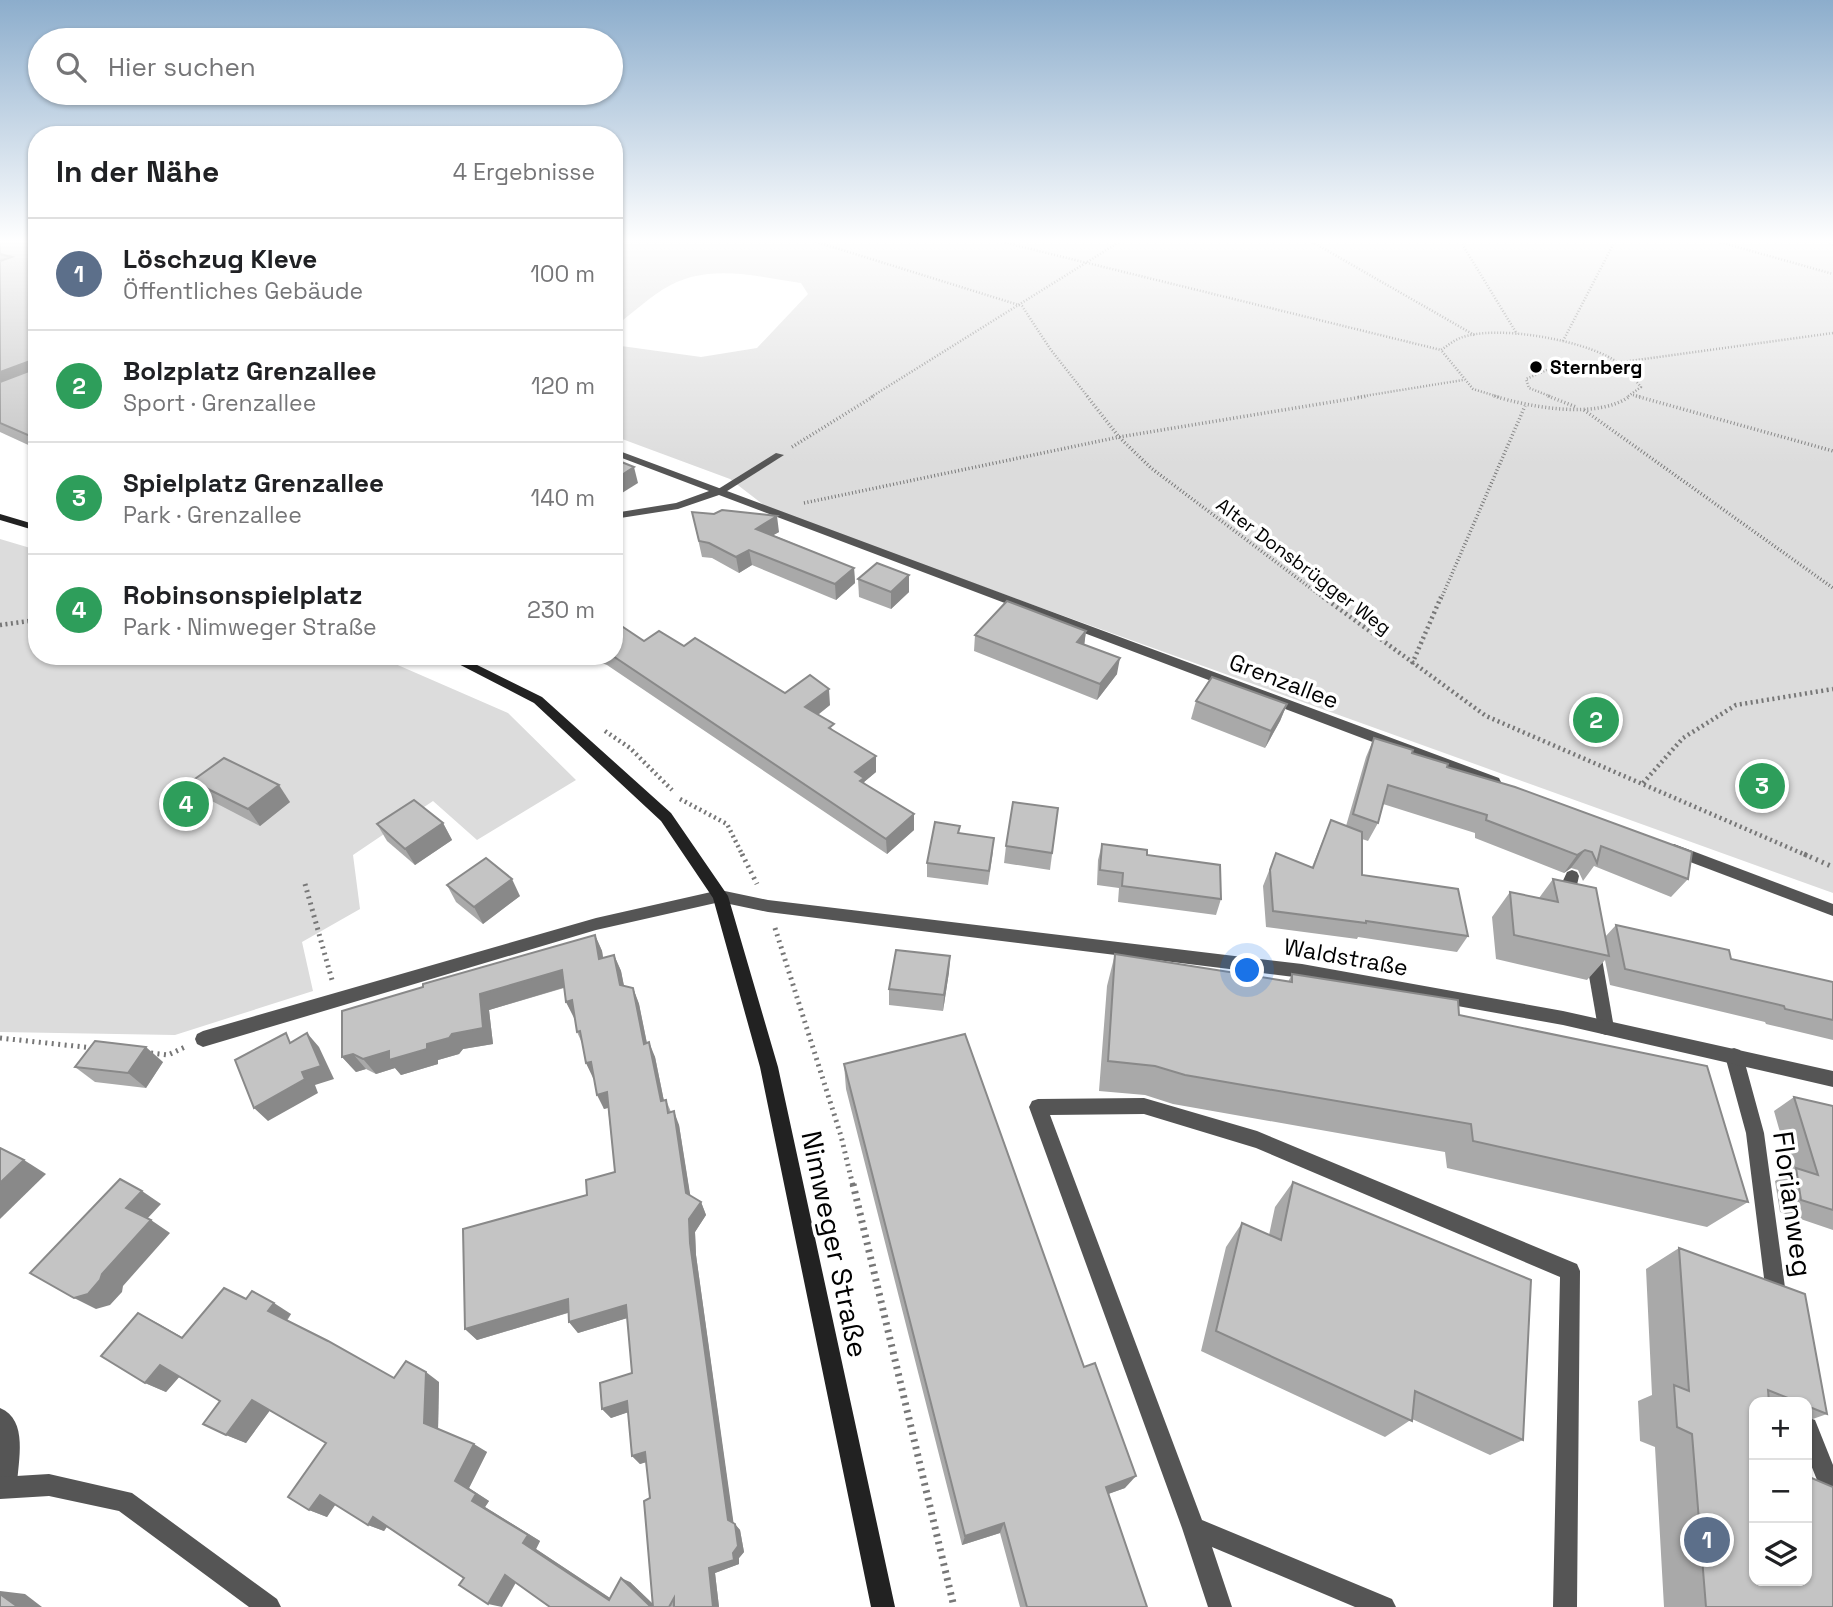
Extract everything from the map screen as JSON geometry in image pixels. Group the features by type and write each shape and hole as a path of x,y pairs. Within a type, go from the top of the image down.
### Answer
{"main road":[{"path":"0,517 28,525"},
{"name":"Nimweger Straße","path":"467,665 538,701 666,817 720,896 769,1067 883,1607"}],"street":[{"name":"Grenzallee","path":"623,455 1509,788"},
{"path":"623,515 678,506 720,491 779,455"},
{"path":"1665,846 1833,910"},
{"path":"1572,876 1569,885 1585,910"},
{"path":"202,1039 596,924 720,896"},
{"name":"Waldstraße","path":"720,896 768,906 1302,971 1606,1028 1833,1079"},
{"path":"1590,936 1606,1028"},
{"name":"Florianweg","path":"1734,1056 1755,1133 1778,1315"},
{"path":"1220,1607 1194,1528 1038,1107 1144,1106 1257,1140 1570,1271 1565,1607"},
{"path":"0,1419 8,1428 3,1487 49,1485 124,1501 270,1607"},
{"path":"1812,1440 1833,1492"},
{"path":"1194,1528 1384,1607"}],"path":[{"path":"779,455 1009,314"},
{"name":"Alter Donsbrügger Weg","path":"1027,314 1051,350 1119,437 1151,468 1412,664 1486,716 1833,867"},
{"path":"1292,314 1440,351 1473,389 1525,407 1583,410 1625,400 1641,387 1631,372 1583,345 1563,341 1517,335 1476,336 1460,338 1440,351"},
{"path":"1438,314 1476,336"},
{"path":"1504,314 1517,335"},
{"path":"1563,341 1577,314"},
{"path":"1614,363 1833,333"},
{"path":"1547,370 1526,379 1529,388 1550,399 1583,410 1833,588"},
{"path":"770,510 1119,437 1463,380"},
{"path":"1632,394 1833,452"},
{"path":"1412,664 1525,407"},
{"path":"0,625 28,621"},
{"path":"1643,783 1683,738 1736,705 1833,689"},
{"path":"305,884 337,998"},
{"path":"0,1038 104,1049"},
{"path":"142,1052 168,1055 202,1039"}],"shaded area":[{"path":"789,314 1833,314 1833,893 770,510 730,479 623,439 623,346 701,357 757,348"},
{"path":"0,539 28,547 28,665 398,665 508,713 576,780 477,840 433,801 353,855 360,909 302,942 313,991 175,1035 0,1032"}],"building":[{"path":"0,314 28,314 28,362 0,372"},
{"path":"28,371 28,435 0,423 0,382"},
{"path":"623,463 634,467 623,474"},
{"path":"722,510 777,516 756,529 854,568 835,584 749,550 736,557 709,543 699,541 692,512 714,514"},
{"path":"877,563 909,575 891,592 858,579"},
{"path":"1007,601 1086,631 1077,642 1120,658 1100,684 975,635"},
{"path":"623,627 644,641 659,631 684,646 695,638 785,693 810,675 829,689 805,707 834,724 829,728 876,756 855,772 864,778 860,781 914,814 886,839 623,663"},
{"path":"1212,677 1287,704 1271,731 1196,701"},
{"path":"1374,738 1413,750 1412,753 1448,764 1447,767 1515,787 1692,852 1688,879 1601,846 1597,863 1592,852 1585,850 1577,855 1486,820 1487,815 1388,785 1378,823 1353,814"},
{"path":"224,758 279,785 248,809 192,781"},
{"path":"414,800 443,823 405,849 377,824"},
{"path":"1013,802 1058,808 1052,853 1006,846"},
{"path":"1331,820 1362,832 1362,875 1458,889 1468,936 1273,911 1270,870 1276,853 1313,868"},
{"path":"935,822 960,826 958,833 994,838 989,871 927,863"},
{"path":"1102,844 1147,850 1147,855 1220,865 1221,899 1122,886 1123,873 1100,870"},
{"path":"486,858 512,879 474,907 447,885"},
{"path":"1553,879 1596,888 1609,956 1514,935 1510,892 1558,902"},
{"path":"1616,925 1729,950 1731,959 1833,982 1833,1020 1625,969"},
{"path":"595,935 599,959 614,955 620,985 633,988 644,1044 649,1042 661,1101 666,1100 668,1113 674,1111 686,1193 701,1202 689,1219 690,1243 728,1520 735,1524 738,1546 733,1553 734,1560 709,1568 713,1607 674,1607 674,1598 669,1607 653,1607 644,1501 650,1498 645,1452 632,1456 627,1401 602,1409 600,1383 632,1373 626,1305 569,1322 568,1299 465,1329 463,1229 587,1195 586,1180 615,1172 607,1092 597,1095 591,1062 586,1063 580,1031 577,1032 572,1000 566,1002 562,970 480,994 483,1028 452,1034 449,1038 427,1044 427,1049 389,1060 389,1051 363,1059 353,1054 342,1057 342,1011 423,987 423,984"},
{"path":"896,950 950,956 944,995 889,989"},
{"path":"1115,954 1292,982 1292,974 1458,1000 1459,1015 1707,1066 1748,1202 1473,1141 1471,1124 1185,1075 1155,1066 1108,1061"},
{"path":"286,1033 290,1043 307,1033 321,1066 302,1072 305,1079 254,1108 235,1060"},
{"path":"965,1034 1084,1367 1095,1363 1136,1476 1106,1487 1147,1607 1027,1607 1004,1523 965,1536 844,1064"},
{"path":"95,1041 146,1047 128,1073 75,1067"},
{"path":"1794,1097 1833,1106 1833,1210 1801,1200 1796,1168 1818,1175"},
{"path":"0,1148 24,1160 0,1183"},
{"path":"120,1179 142,1191 126,1208 151,1220 102,1274 88,1294 74,1298 30,1273"},
{"path":"1293,1182 1531,1280 1523,1440 1415,1391 1412,1421 1216,1331 1242,1223 1281,1240"},
{"path":"1679,1248 1805,1294 1827,1414 1812,1408 1812,1397 1786,1397 1768,1390 1769,1397 1749,1397 1749,1586 1812,1586 1812,1478 1833,1487 1833,1607 1706,1607 1692,1434 1677,1427 1674,1385 1689,1391"},
{"path":"224,1288 246,1299 252,1291 274,1303 268,1311 394,1378 406,1361 426,1372 424,1423 474,1444 455,1481 476,1494 472,1501 528,1535 523,1543 609,1600 621,1578 651,1607 550,1607 505,1575 488,1604 459,1585 464,1578 373,1517 368,1525 320,1495 309,1510 288,1497 326,1443 252,1400 226,1435 203,1424 220,1401 160,1365 145,1383 101,1356 138,1313 182,1338"},
{"path":"0,1594 18,1607 0,1607"}],"place":[{"name":"Sternberg","path":"1536,367"},
{"name":"Bolzplatz Grenzallee","path":"1596,720"},
{"name":"Spielplatz Grenzallee","path":"1762,786"},
{"name":"Robinsonspielplatz","path":"186,804"},
{"name":"Löschzug Kleve","path":"1707,1540"}]}
